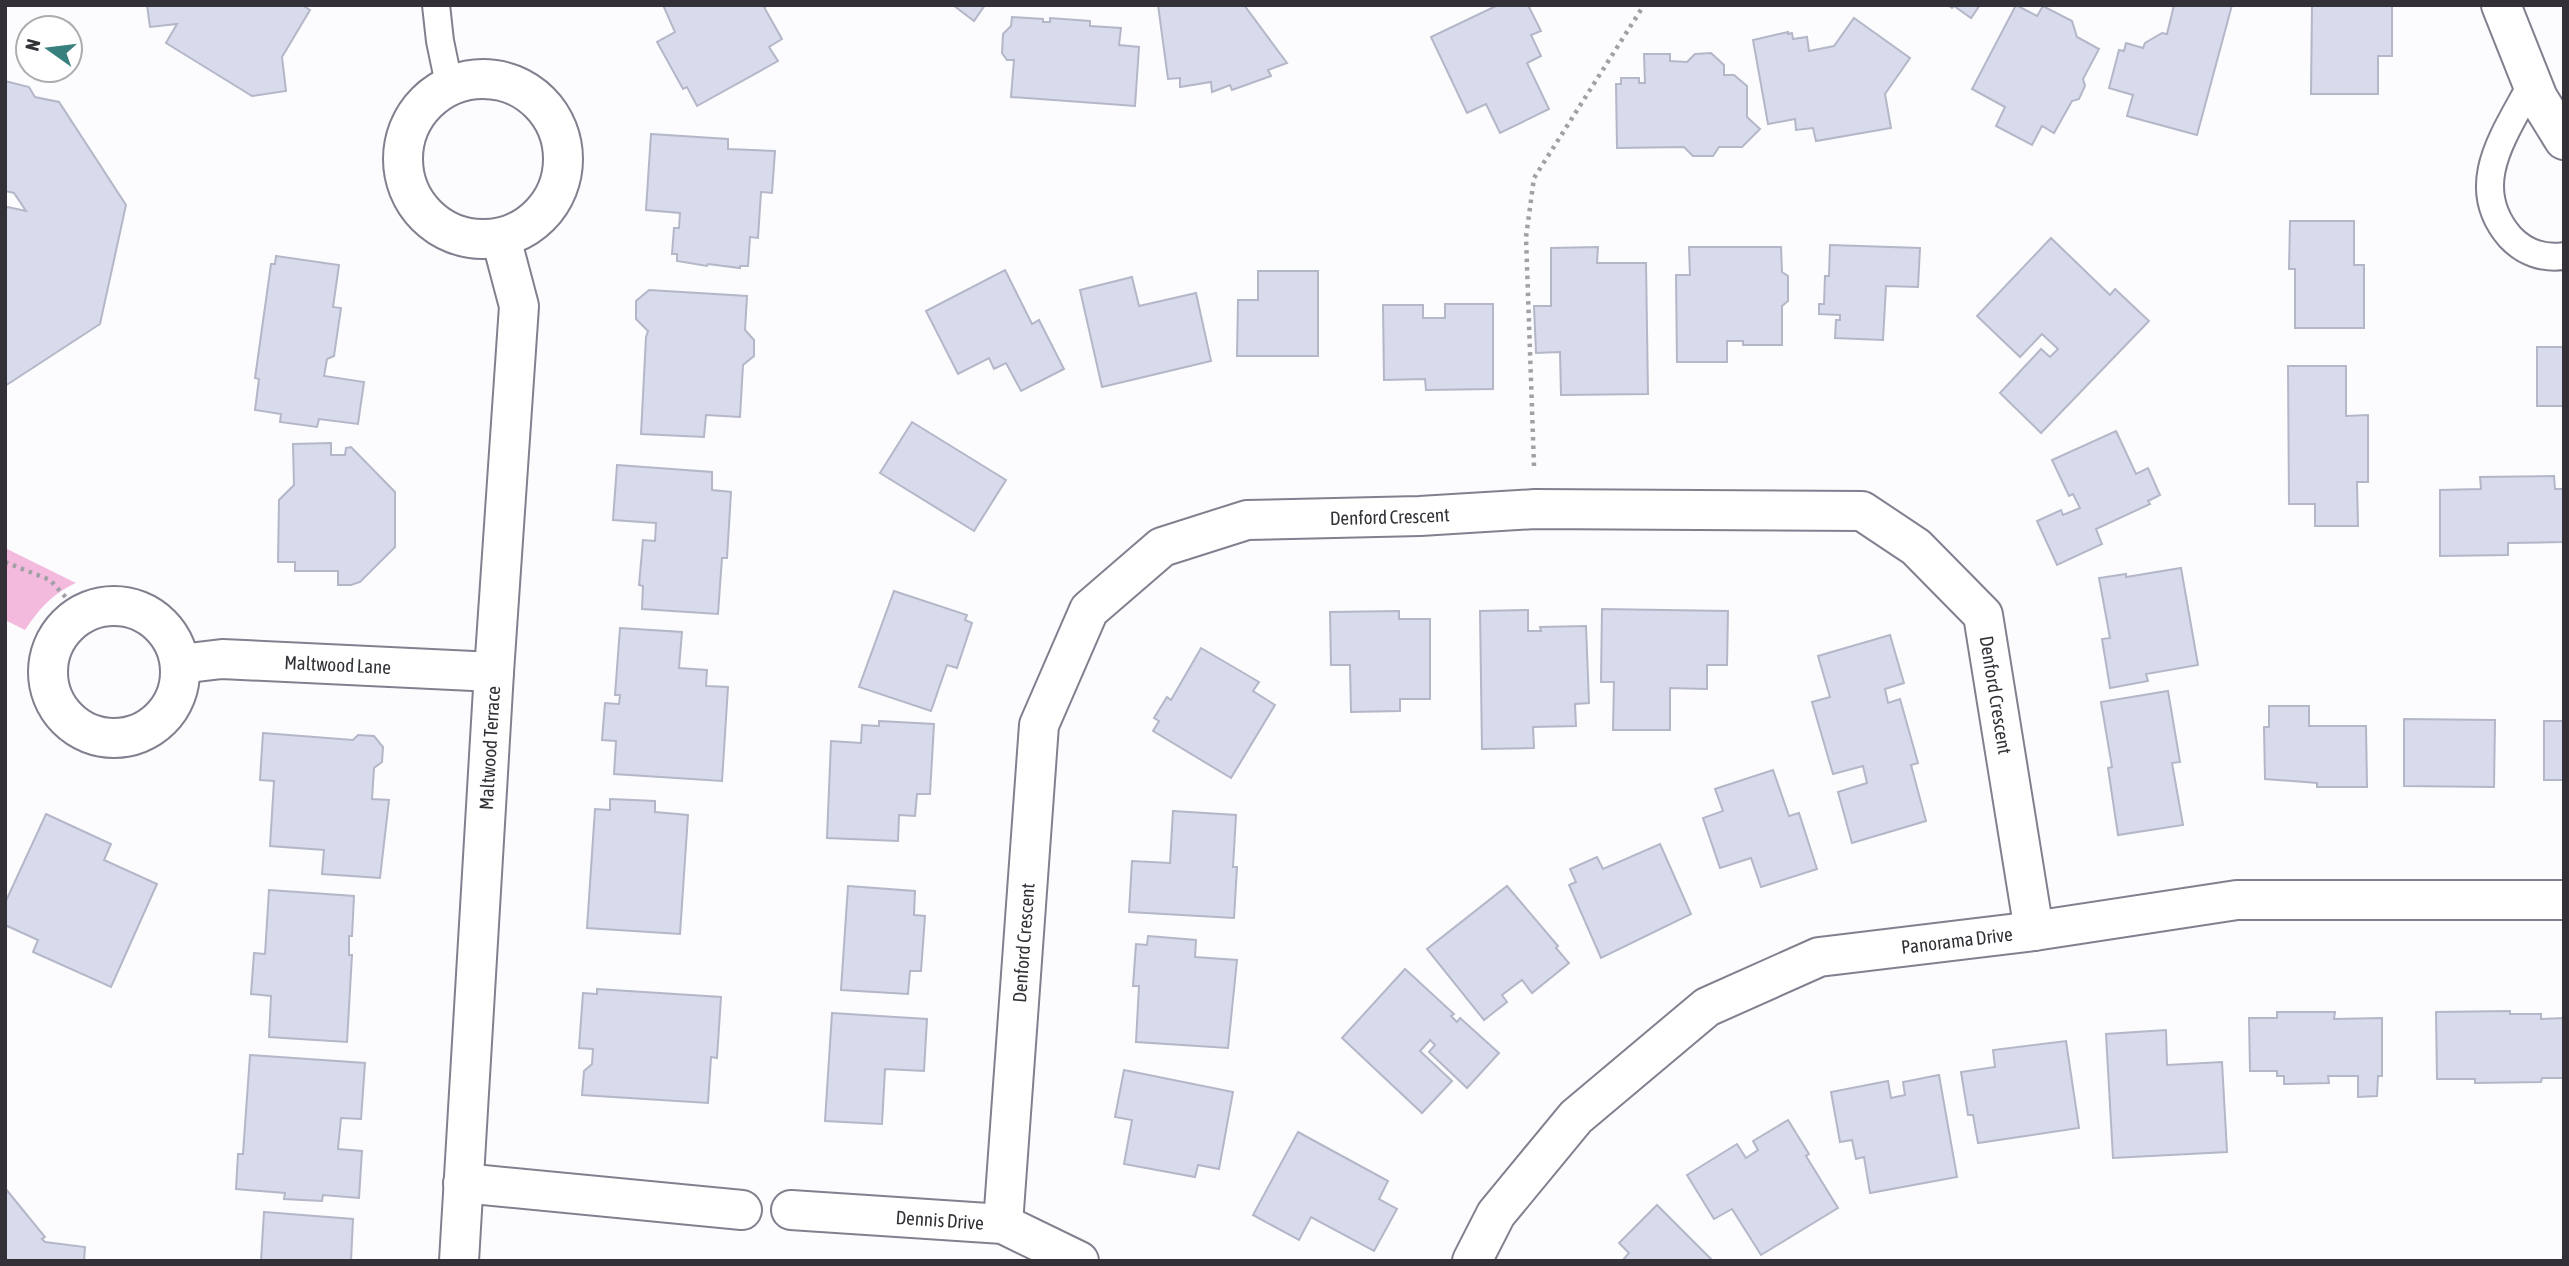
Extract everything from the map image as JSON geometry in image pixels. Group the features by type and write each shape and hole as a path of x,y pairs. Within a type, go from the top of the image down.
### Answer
{"street":[{"path":"2501,5 2538,98 2564,141"},
{"path":"482,77 516,84 543,103 560,132 564,166 554,198 531,224 501,238 467,239 436,225 413,200 402,168 405,134 422,105 449,84 482,77"},
{"name":"Maltwood Terrace","path":"459,1261 519,306 501,238"},
{"name":"Denford Crescent","path":"1003,1224 1039,725 1089,610 1162,547 1247,520 1420,516 1535,509 1862,510 1916,547 1983,615 2034,931"},
{"path":"105,606 132,608 155,620 172,639 180,664 178,690 166,714 146,731 122,739 96,737 73,725 55,705 47,681 49,654 61,631 80,614 105,606"},
{"name":"Maltwood Lane","path":"180,664 222,659 494,672"},
{"name":"Panorama Drive","path":"1472,1261 1496,1214 1576,1118 1707,1007 1819,957 2034,931 2237,901 2564,900"},
{"path":"463,1184 742,1210"},
{"name":"Dennis Drive","path":"791,1210 1003,1224 1079,1261"}],"lane":[{"path":"436,5 449,84"},
{"path":"2532,83 2492,159 2489,195 2497,222 2520,248 2549,258 2564,256"}],"path":[{"path":"1535,509 1526,237 1534,178 1644,5"},
{"path":"5,562 50,580 80,614"}],"shaded area":[{"path":"5,548 76,583 47,602 25,630 5,620"}],"building":[{"path":"147,5 302,5 310,10 282,57 286,91 252,96 166,43 177,24 150,27"},
{"path":"663,5 769,5 764,7 782,39 769,47 778,61 697,106 687,87 683,89 657,42 675,32"},
{"path":"953,5 985,5 974,21"},
{"path":"1158,5 1244,5 1287,63 1268,70 1271,76 1232,90 1230,85 1212,92 1211,82 1180,87 1180,78 1168,79"},
{"path":"1498,5 1528,5 1541,31 1531,35 1541,56 1527,63 1549,109 1500,133 1486,104 1467,113 1431,37"},
{"path":"1948,5 1980,5 1971,18"},
{"path":"2016,5 2037,16 2043,6 2072,21 2077,37 2099,49 2083,79 2085,86 2079,99 2072,101 2054,133 2042,126 2032,145 1996,126 2005,107 1972,89"},
{"path":"2174,5 2232,5 2197,135 2127,116 2133,95 2109,88 2119,50 2124,51 2126,43 2143,48 2145,43 2162,33 2167,34"},
{"path":"2312,5 2392,5 2392,56 2378,56 2378,94 2311,94"},
{"path":"1012,17 1043,19 1043,22 1050,22 1050,18 1090,21 1090,26 1121,28 1119,45 1139,47 1135,106 1011,97 1014,60 1007,60 1002,53 1003,34 1011,26"},
{"path":"1854,18 1910,58 1885,94 1891,128 1816,141 1813,128 1796,130 1795,119 1768,124 1753,40 1788,32 1792,33 1793,39 1807,37 1809,51 1834,46"},
{"path":"1711,53 1724,65 1724,75 1734,75 1747,86 1747,117 1760,129 1742,147 1719,147 1713,156 1693,156 1684,147 1617,148 1616,84 1621,84 1621,78 1639,78 1639,83 1645,83 1644,54 1670,54 1670,61 1687,62 1695,54"},
{"path":"5,81 29,87 35,97 59,102 126,205 100,324 5,386 5,209 8,207 26,211 14,193 5,191"},
{"path":"651,134 728,139 728,149 775,151 772,193 761,192 758,238 750,237 748,266 707,266 677,261 677,254 672,254 674,228 679,228 680,213 646,210"},
{"path":"2290,221 2354,221 2354,265 2364,265 2364,328 2295,328 2295,269 2289,269"},
{"path":"2051,238 2110,295 2115,289 2149,321 2041,433 2000,393 2041,349 2050,357 2058,349 2042,334 2020,357 1977,316"},
{"path":"1830,245 1920,248 1918,287 1886,286 1883,340 1835,338 1836,320 1840,320 1840,315 1819,314 1819,304 1824,304 1825,276 1829,276"},
{"path":"1598,247 1597,263 1646,263 1648,394 1561,395 1560,352 1536,353 1534,306 1551,306 1551,248"},
{"path":"1689,247 1781,247 1782,272 1788,276 1788,301 1782,306 1782,345 1743,345 1743,341 1727,341 1727,362 1677,362 1676,275 1690,275"},
{"path":"276,256 339,265 333,307 341,308 334,356 327,359 324,376 364,382 358,424 319,419 317,427 280,422 281,414 255,410 259,379 255,378 271,264 275,264"},
{"path":"1005,270 1032,324 1039,320 1064,369 1021,391 1006,363 994,369 989,358 958,374 926,311"},
{"path":"1258,271 1318,271 1318,356 1237,356 1238,300 1258,300"},
{"path":"1132,277 1139,306 1196,293 1211,361 1102,387 1080,290"},
{"path":"649,290 747,296 745,330 754,340 754,356 743,365 740,417 706,415 704,437 641,434 648,331 636,319 636,301"},
{"path":"1445,304 1493,304 1493,389 1426,390 1425,379 1384,380 1383,305 1423,305 1423,318 1445,318"},
{"path":"2537,347 2564,347 2564,406 2537,406"},
{"path":"2288,366 2346,366 2346,416 2368,415 2368,482 2357,482 2358,526 2315,526 2315,504 2289,504"},
{"path":"912,422 1006,480 974,531 880,473"},
{"path":"2116,431 2136,474 2148,468 2160,495 2148,501 2150,504 2096,529 2102,544 2057,565 2037,521 2061,510 2063,515 2080,508 2073,494 2069,496 2052,460"},
{"path":"331,443 331,455 345,455 346,448 351,447 395,492 395,547 360,582 351,585 338,585 338,571 295,571 295,562 278,562 279,500 294,485 293,444"},
{"path":"617,465 712,472 712,490 731,492 727,558 722,558 718,614 642,609 643,586 639,585 643,540 655,541 656,523 613,520"},
{"path":"2554,476 2555,489 2564,489 2564,542 2508,543 2508,555 2440,556 2440,490 2481,489 2480,477"},
{"path":"2181,568 2198,665 2146,674 2148,681 2110,688 2102,639 2110,638 2099,578 2126,574 2126,577"},
{"path":"894,591 967,615 965,620 972,623 957,668 947,665 931,711 859,687"},
{"path":"1602,609 1728,611 1727,665 1707,665 1707,689 1670,688 1670,730 1613,730 1614,682 1601,682"},
{"path":"1528,610 1528,631 1541,631 1540,627 1586,626 1589,703 1575,704 1576,726 1533,727 1534,748 1482,749 1480,611"},
{"path":"1399,611 1399,619 1430,619 1430,699 1400,699 1400,711 1351,712 1350,665 1331,665 1330,612"},
{"path":"620,628 682,632 679,668 707,670 706,686 728,687 722,781 614,774 616,741 602,740 605,703 619,704 620,695 615,695"},
{"path":"1890,635 1904,683 1885,689 1888,703 1900,699 1918,763 1911,765 1926,821 1852,843 1838,792 1867,783 1863,766 1833,774 1812,702 1830,697 1818,656"},
{"path":"1201,648 1259,682 1253,691 1275,705 1231,778 1153,731 1159,721 1154,718 1167,697 1171,700"},
{"path":"2168,691 2180,762 2172,763 2183,825 2118,835 2108,768 2112,767 2101,702"},
{"path":"2269,706 2309,706 2309,726 2366,726 2367,787 2317,787 2317,783 2265,779 2264,727 2269,727"},
{"path":"2404,719 2495,720 2494,787 2404,786"},
{"path":"879,721 934,724 930,794 917,794 915,816 899,815 898,841 827,838 831,741 861,743 862,725 879,726"},
{"path":"2544,721 2564,721 2564,780 2544,780"},
{"path":"263,733 353,740 358,735 374,736 383,747 382,762 374,768 372,799 389,800 380,878 322,874 324,850 270,846 274,781 260,780"},
{"path":"1773,770 1789,816 1799,813 1817,869 1761,887 1751,858 1720,868 1703,818 1723,811 1715,789"},
{"path":"610,799 655,801 655,812 688,815 680,934 587,928 595,809 610,810"},
{"path":"1173,811 1236,815 1234,918 1129,912 1132,861 1170,863"},
{"path":"46,814 111,844 104,860 157,884 111,987 33,952 38,940 5,925 5,903"},
{"path":"1660,844 1691,914 1601,958 1569,885 1576,882 1570,869 1597,857 1603,869"},
{"path":"848,886 915,891 914,915 925,916 921,971 910,971 908,994 841,990"},
{"path":"1507,886 1569,963 1532,993 1522,980 1502,995 1507,1002 1484,1020 1427,949"},
{"path":"269,890 354,896 352,936 349,936 349,955 352,955 347,1042 269,1037 271,996 251,994 254,953 265,954"},
{"path":"1148,936 1196,940 1195,957 1237,960 1228,1048 1136,1042 1139,986 1133,986 1136,944 1147,945"},
{"path":"1405,969 1454,1014 1451,1016 1457,1022 1460,1018 1499,1053 1467,1088 1429,1052 1435,1045 1430,1040 1420,1051 1452,1081 1422,1113 1342,1038"},
{"path":"597,989 721,997 717,1058 711,1057 708,1103 582,1095 584,1071 592,1064 593,1049 579,1048 583,993 597,994"},
{"path":"2510,1011 2510,1014 2541,1014 2541,1019 2564,1018 2564,1078 2542,1078 2541,1082 2475,1083 2475,1079 2437,1079 2436,1012"},
{"path":"2277,1012 2335,1012 2334,1019 2382,1018 2382,1076 2378,1076 2377,1096 2358,1097 2358,1076 2328,1076 2329,1083 2284,1084 2284,1076 2277,1076 2277,1071 2250,1071 2249,1018 2277,1018"},
{"path":"832,1013 927,1019 924,1071 885,1069 882,1124 825,1121"},
{"path":"2166,1030 2167,1065 2222,1062 2227,1152 2113,1158 2106,1034"},
{"path":"2066,1041 2079,1128 1978,1143 1973,1115 1968,1115 1961,1072 1995,1067 1993,1050"},
{"path":"250,1055 365,1063 361,1119 341,1118 338,1149 362,1151 359,1198 323,1195 322,1201 284,1199 285,1193 236,1189 238,1154 243,1154"},
{"path":"1124,1070 1233,1092 1219,1169 1198,1165 1195,1177 1124,1164 1132,1120 1115,1117"},
{"path":"1939,1075 1957,1177 1870,1193 1864,1157 1856,1159 1852,1140 1840,1142 1831,1092 1888,1081 1891,1098 1905,1095 1903,1082"},
{"path":"1788,1120 1809,1154 1806,1156 1838,1208 1761,1255 1732,1209 1714,1219 1687,1175 1737,1144 1746,1158 1758,1150 1753,1141"},
{"path":"1298,1132 1388,1181 1379,1199 1397,1209 1374,1251 1311,1217 1299,1240 1253,1215"},
{"path":"5,1188 45,1237 42,1239 45,1242 85,1247 84,1261 5,1261"},
{"path":"1657,1205 1713,1261 1622,1261 1629,1253 1619,1243"},
{"path":"264,1212 353,1219 351,1261 261,1261"}]}
